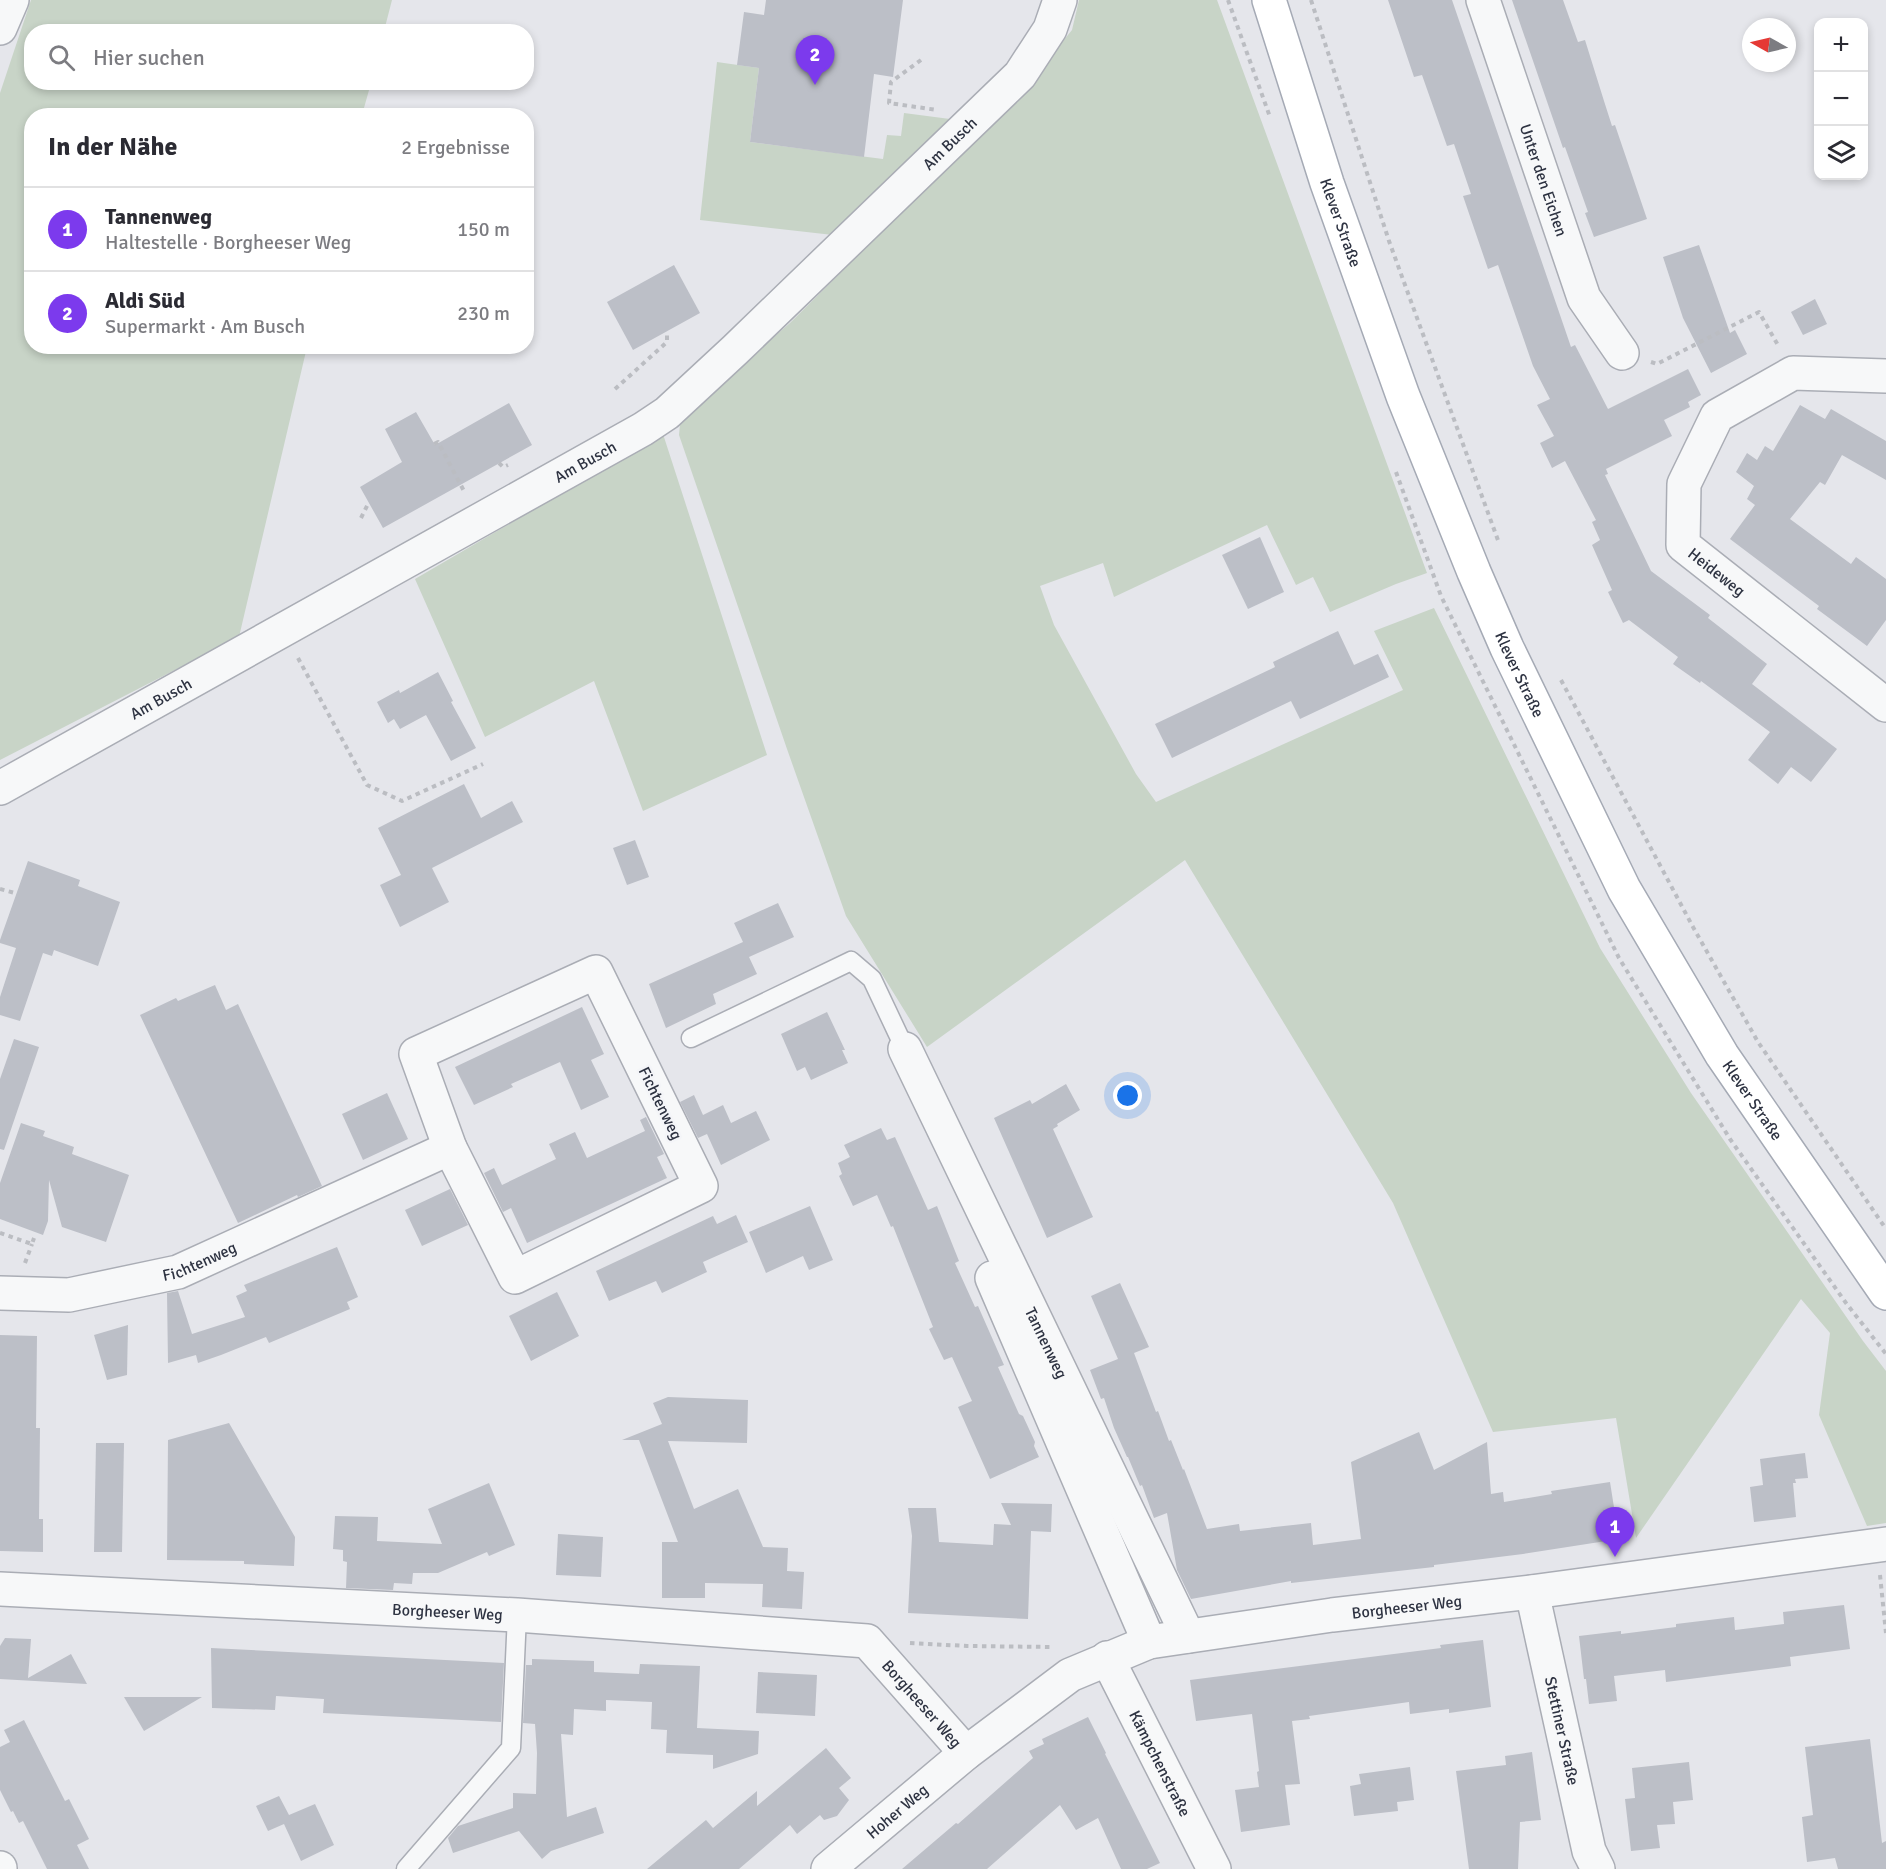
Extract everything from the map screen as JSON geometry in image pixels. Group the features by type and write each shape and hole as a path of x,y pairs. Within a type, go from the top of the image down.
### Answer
{"main road":[{"name":"Klever Straße","path":"1269,0 1327,183 1403,396 1469,561 1507,648 1624,889 1722,1055 1886,1293"}],"street":[{"path":"0,28 12,0"},
{"name":"Am Busch","path":"0,788 667,413 1020,75 1050,29 1060,0"},
{"name":"Unter den Eichen","path":"1483,0 1584,298 1622,353"},
{"path":"1793,373 1886,376"},
{"name":"Heideweg","path":"1793,373 1717,416 1684,484 1683,545 1886,705"},
{"name":"Fichtenweg","path":"596,972 701,1186 515,1276 450,1148 416,1054 596,972"},
{"name":"Tannenweg","path":"905,1049 1188,1636"},
{"name":"Fichtenweg","path":"0,1293 69,1295 178,1272 450,1148"},
{"name":"Tannenweg","path":"950,1182 1149,1642"},
{"name":"Borgheeser Weg","path":"0,1589 517,1615 867,1641 966,1753 1070,1675 1149,1642 1332,1615 1532,1592 1881,1544"},
{"name":"Stettiner Straße","path":"1532,1592 1589,1851 1598,1869"},
{"name":"Kämpchenstraße","path":"1107,1658 1214,1869"},
{"name":"Hoher Weg","path":"828,1869 966,1753"}],"lane":[{"path":"691,1038 851,961 872,979 905,1049"},
{"path":"406,1869 511,1748 517,1615"}],"path":[{"path":"1311,0 1389,241 1500,545"},
{"path":"921,60 891,82 889,103 976,116"},
{"path":"1622,353 1657,364 1759,312 1793,373"},
{"path":"615,389 667,342 667,332"},
{"path":"434,444 438,442 480,520"},
{"path":"361,518 369,502"},
{"path":"283,630 367,785 402,801 483,764"},
{"path":"1558,675 1693,927 1758,1042 1886,1229"},
{"path":"0,888 15,893"},
{"path":"0,1233 32,1244 34,1238"},
{"path":"1846,1303 1886,1354"},
{"path":"1881,1544 1886,1633"},
{"path":"867,1641 1033,1648 1062,1646"}],"green space":[{"path":"31,0 392,0 386,24 24,24 24,90 369,90 364,108 24,108 24,354 305,354 239,637 0,760 0,93"},
{"path":"1079,0 1217,0 1427,573 1330,612 1313,577 1296,585 1267,525 1114,597 1103,563 1040,586 1054,625 1136,774 1156,802 1403,690 1374,631 1434,608 1600,948 1691,1093 1886,1371 1886,1523 1867,1526 1819,1415 1830,1333 1801,1299 1636,1538 1616,1418 1493,1432 1393,1203 1185,860 927,1047 846,916 679,435 680,424 684,414 790,323 1019,95 1072,30"},
{"path":"717,62 759,68 750,142 883,159 887,135 901,136 904,113 950,119 833,235 700,220"},
{"path":"663,434 767,755 643,811 594,681 485,737 415,579"}],"building":[{"path":"766,0 903,0 893,77 874,74 864,157 750,142 759,68 737,65 744,12 764,15"},
{"path":"1388,0 1452,0 1571,347 1575,345 1608,409 1688,369 1701,395 1688,402 1690,407 1664,420 1672,436 1606,469 1608,474 1605,475 1651,571 1710,615 1708,618 1767,664 1752,684 1837,749 1811,782 1791,767 1778,784 1748,760 1770,732 1701,681 1700,683 1673,664 1678,657 1629,620 1623,623 1608,592 1612,590 1592,545 1600,540 1592,522 1596,520 1565,461 1552,468 1540,443 1554,436 1537,405 1550,399 1533,366 1498,265 1488,269 1463,196 1471,194 1454,144 1447,146 1422,75 1414,77"},
{"path":"1512,0 1563,0 1578,42 1585,40 1612,126 1615,125 1647,219 1594,237 1585,213 1588,212 1565,147 1563,148"},
{"path":"1699,245 1730,333 1735,330 1747,354 1711,373 1683,318 1663,257"},
{"path":"674,265 700,313 633,350 607,302"},
{"path":"1815,299 1827,324 1803,335 1791,312"},
{"path":"509,403 532,445 383,528 360,487 402,462 385,429 416,412 435,445"},
{"path":"1800,405 1825,419 1831,409 1886,441 1886,480 1842,455 1825,485 1820,482 1790,519 1851,564 1856,557 1886,579 1886,620 1867,646 1817,609 1819,606 1730,539 1755,505 1747,499 1754,486 1736,472 1747,453 1757,460 1765,446 1773,451"},
{"path":"1260,537 1284,592 1248,609 1222,555"},
{"path":"1338,631 1354,665 1378,654 1389,677 1300,719 1291,701 1172,758 1155,724 1275,667 1273,662"},
{"path":"438,672 476,748 451,761 426,715 400,729 394,719 388,723 377,702 399,690 400,693"},
{"path":"464,784 481,818 512,801 523,822 432,868 449,902 400,927 380,885 401,875 378,828"},
{"path":"635,840 649,877 627,885 613,848"},
{"path":"28,861 80,880 78,886 120,902 98,966 54,950 52,956 43,953 20,1021 0,1015 0,997 16,948 0,943 0,940"},
{"path":"778,903 794,937 749,957 757,974 713,994 716,1004 666,1028 649,984 743,942 734,923"},
{"path":"215,985 226,1010 238,1004 322,1186 298,1197 297,1195 238,1223 140,1015 176,998 178,1001"},
{"path":"582,1007 604,1054 591,1060 609,1097 581,1110 560,1062 511,1084 513,1087 474,1105 455,1067"},
{"path":"827,1012 845,1050 842,1050 848,1063 811,1080 805,1067 797,1071 781,1034"},
{"path":"14,1039 39,1047 4,1150 0,1149 0,1079"},
{"path":"1066,1084 1080,1110 1053,1129 1093,1217 1047,1238 994,1118 1030,1100 1032,1104"},
{"path":"387,1093 408,1139 363,1160 342,1114"},
{"path":"694,1095 703,1115 723,1105 731,1123 756,1111 770,1140 721,1165 707,1134 698,1138 680,1102"},
{"path":"646,1117 664,1154 657,1157 667,1178 527,1243 511,1208 503,1212 484,1173 494,1168 502,1185 556,1159 549,1144 575,1132 587,1158 645,1131 640,1120"},
{"path":"21,1123 45,1131 43,1136 74,1147 72,1154 129,1175 106,1242 62,1227 49,1180 48,1221 43,1235 0,1219 0,1183"},
{"path":"881,1128 887,1140 895,1137 928,1210 937,1206 959,1261 955,1263 975,1307 978,1306 1004,1365 998,1367 1019,1414 1023,1416 1035,1442 1034,1446 1039,1457 990,1479 958,1407 972,1401 952,1357 944,1360 929,1329 933,1327 893,1226 891,1227 877,1195 853,1206 839,1176 842,1174 838,1163 850,1157 844,1145"},
{"path":"450,1189 468,1225 422,1246 405,1210"},
{"path":"810,1206 833,1260 809,1270 803,1256 766,1273 749,1232"},
{"path":"736,1215 748,1242 703,1262 707,1272 662,1293 656,1281 609,1301 596,1271 713,1216 717,1224"},
{"path":"337,1247 358,1297 347,1302 350,1309 269,1343 266,1337 198,1363 196,1355 168,1363 167,1293 178,1291 192,1334 245,1317 236,1296 247,1291 244,1285"},
{"path":"1120,1283 1149,1347 1134,1353 1156,1412 1158,1411 1169,1441 1171,1440 1184,1469 1207,1529 1239,1524 1240,1531 1311,1523 1313,1545 1361,1539 1351,1462 1419,1432 1434,1470 1487,1442 1491,1494 1503,1492 1504,1502 1552,1494 1551,1491 1610,1482 1619,1539 1434,1565 1434,1567 1291,1583 1291,1581 1191,1599 1177,1570 1167,1513 1154,1518 1142,1485 1140,1486 1090,1370 1118,1359 1091,1296"},
{"path":"557,1292 579,1336 531,1361 509,1316"},
{"path":"128,1325 127,1375 107,1380 94,1335"},
{"path":"0,1335 37,1336 36,1428 40,1428 39,1519 43,1519 43,1552 0,1551"},
{"path":"668,1397 748,1400 747,1443 668,1441 694,1509 738,1489 763,1547 788,1548 787,1571 804,1572 802,1609 762,1607 763,1584 705,1583 705,1598 662,1598 662,1542 678,1542 639,1440 622,1440 662,1424 653,1403"},
{"path":"229,1423 295,1537 294,1566 244,1564 244,1561 167,1560 168,1440"},
{"path":"96,1443 124,1443 122,1552 94,1552"},
{"path":"1805,1453 1808,1478 1795,1479 1796,1483 1793,1483 1796,1517 1754,1522 1750,1487 1763,1485 1760,1459"},
{"path":"489,1483 515,1545 489,1556 487,1552 438,1573 413,1573 412,1584 394,1583 393,1590 346,1588 347,1562 343,1561 343,1550 333,1549 335,1516 378,1517 377,1541 442,1544 428,1509"},
{"path":"1001,1503 1052,1504 1051,1532 1031,1531 1028,1619 908,1613 912,1536 908,1508 936,1508 939,1542 993,1545 994,1524 1011,1525"},
{"path":"558,1534 603,1537 601,1577 556,1575"},
{"path":"1844,1605 1850,1649 1790,1657 1791,1666 1666,1682 1665,1670 1614,1676 1617,1701 1589,1704 1579,1636 1621,1631 1621,1634 1734,1617 1735,1630 1784,1624 1783,1612"},
{"path":"5,1638 31,1639 28,1678 71,1654 87,1684 0,1679 0,1646"},
{"path":"1483,1640 1491,1707 1449,1713 1449,1709 1410,1714 1409,1702 1309,1716 1310,1719 1292,1721 1300,1784 1285,1785 1290,1825 1241,1832 1235,1790 1259,1787 1252,1714 1196,1721 1190,1680 1441,1648 1440,1645"},
{"path":"211,1648 504,1663 501,1722 323,1713 324,1699 276,1696 275,1710 212,1708"},
{"path":"532,1659 594,1661 594,1672 639,1674 640,1664 700,1666 697,1728 759,1731 758,1754 713,1769 713,1755 666,1753 667,1730 651,1729 652,1702 606,1700 606,1711 574,1709 573,1735 561,1734 567,1817 596,1807 604,1833 551,1851 542,1859 519,1831 453,1853 448,1838 458,1826 513,1808 513,1793 536,1794 535,1724 523,1723 526,1665 532,1665"},
{"path":"758,1672 817,1675 815,1716 756,1713"},
{"path":"124,1697 202,1697 144,1731"},
{"path":"1088,1717 1160,1863 1147,1869 1121,1869 1098,1818 1076,1830 1060,1805 987,1869 902,1869 956,1823 958,1824 1033,1758 1029,1751 1044,1744 1042,1739"},
{"path":"24,1720 65,1801 69,1799 89,1839 77,1845 89,1869 47,1869 23,1821 19,1823 0,1790 0,1747 10,1742 4,1730"},
{"path":"1870,1739 1882,1843 1886,1841 1886,1869 1838,1869 1835,1858 1807,1862 1802,1817 1813,1815 1805,1747"},
{"path":"826,1748 851,1778 839,1788 849,1800 837,1816 824,1820 820,1815 797,1834 790,1825 739,1869 647,1869 706,1820 713,1828 757,1791 757,1806"},
{"path":"1532,1752 1541,1820 1520,1822 1518,1869 1469,1869 1456,1771 1506,1765 1505,1756"},
{"path":"1689,1762 1693,1800 1673,1802 1675,1824 1657,1825 1660,1848 1631,1851 1625,1799 1635,1798 1632,1768"},
{"path":"1410,1767 1414,1800 1397,1802 1398,1811 1354,1816 1350,1786 1361,1784 1359,1774"},
{"path":"279,1796 289,1815 315,1804 334,1845 301,1861 284,1824 268,1831 256,1806"}],"place":[{"name":"Aldi Süd","path":"815,85"},
{"name":"Tannenweg","path":"1615,1557"}]}
